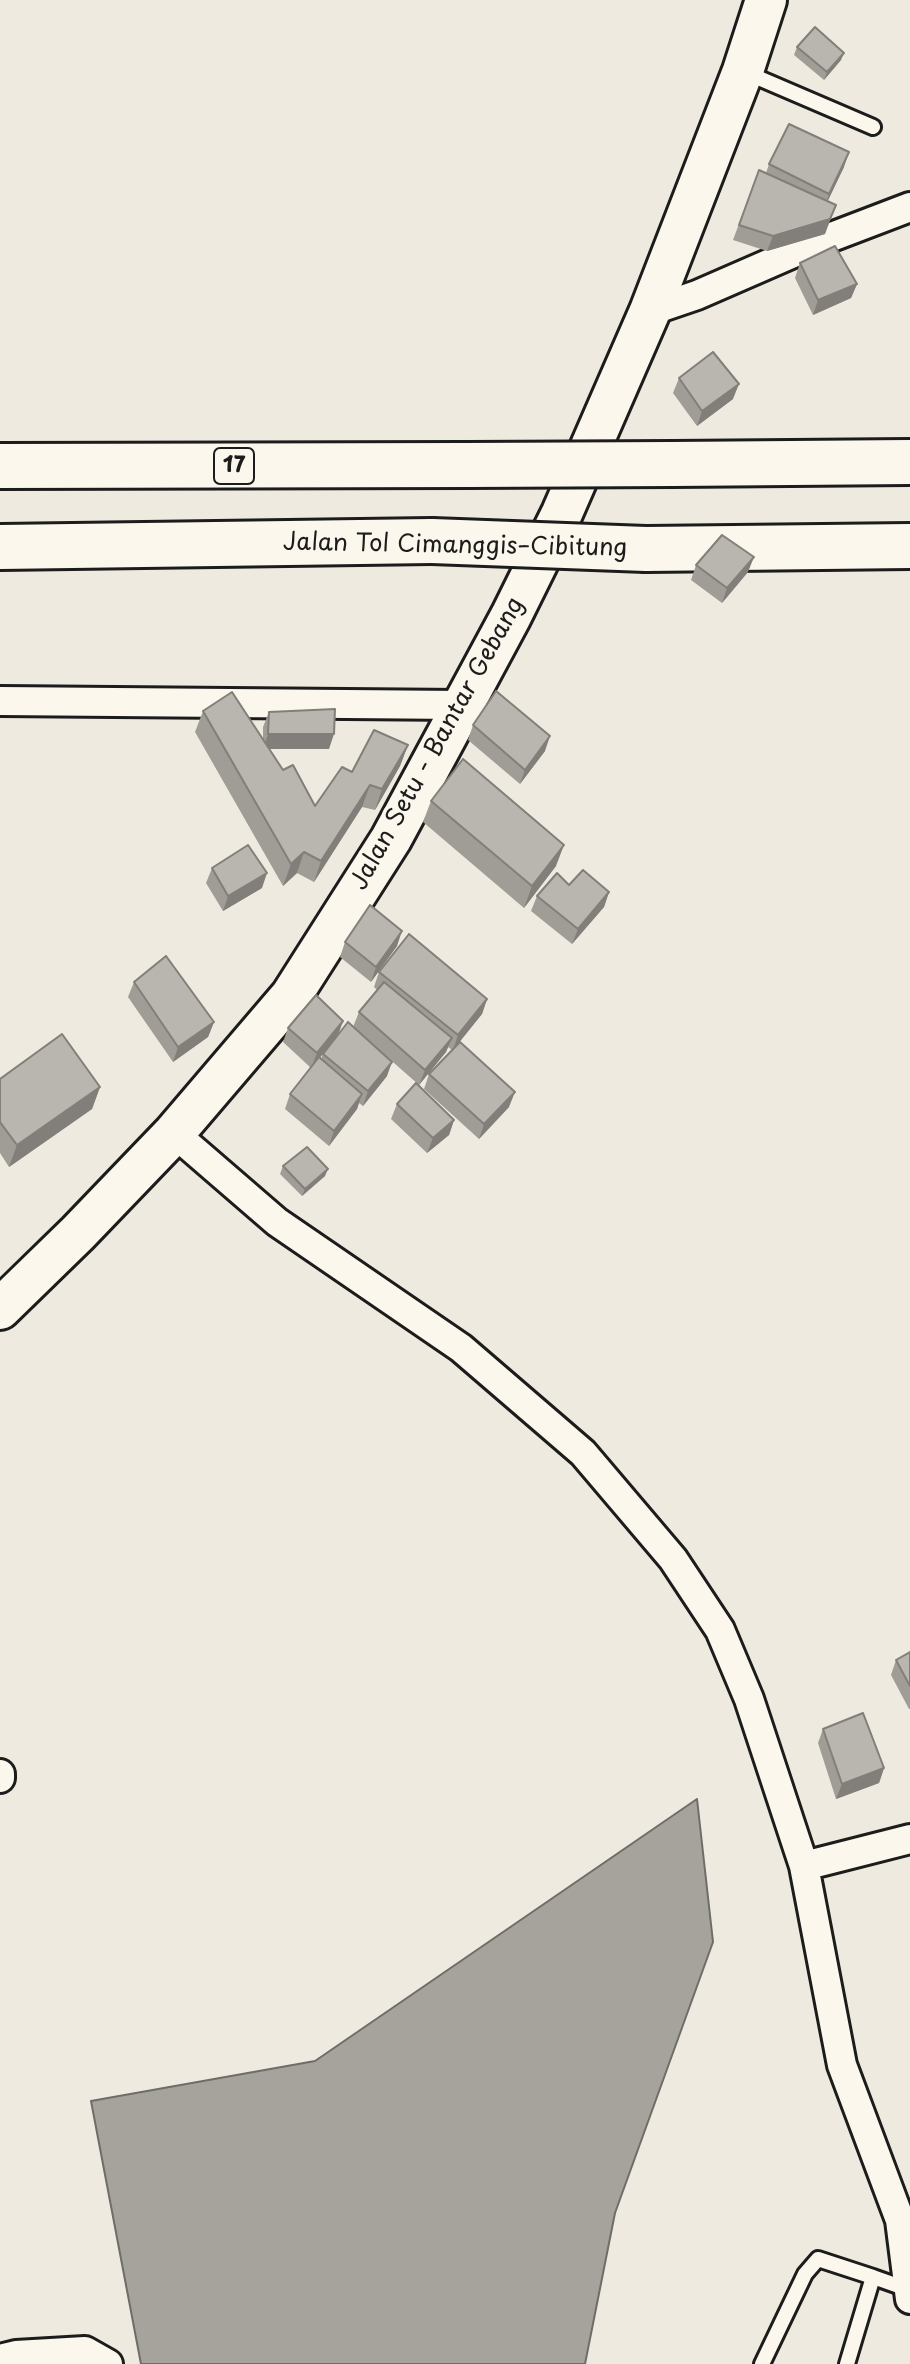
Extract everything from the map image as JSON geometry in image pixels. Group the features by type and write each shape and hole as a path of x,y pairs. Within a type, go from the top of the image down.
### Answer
{"highway":[{"name":"17","path":"0,466 910,462"},
{"name":"Jalan Tol Cimanggis–Cibitung","path":"0,547 432,541 646,549 910,546"}],"main road":[{"name":"Jalan Setu - Bantar Gebang","path":"0,1309 174,1133 291,996 391,839 511,616 562,513 650,311 743,71 766,0"}],"street":[{"path":"650,311 697,295 821,241 910,207"},
{"path":"0,701 461,705"},
{"path":"174,1133 277,1222 461,1348 583,1453 673,1559 720,1630 749,1699 804,1866 842,2065 905,2228 909,2294"},
{"path":"804,1866 910,1839"},
{"path":"0,2359 16,2355 85,2351 108,2364"}],"lane":[{"path":"743,71 873,127"},
{"path":"762,2364 805,2274 818,2259 873,2277 909,2294"},
{"path":"847,2364 873,2277"}],"shaded area":[{"path":"697,1799 713,1942 615,2213 585,2364 141,2364 91,2101 315,2061"}],"building":[{"path":"815,27 844,53 827,72 797,47"},
{"path":"789,124 849,152 829,194 769,164"},
{"path":"759,170 836,205 830,219 773,236 739,225"},
{"path":"835,246 857,284 818,300 800,263"},
{"path":"713,352 739,384 702,411 679,378"},
{"path":"722,535 754,557 727,588 696,565"},
{"path":"496,691 550,736 525,770 473,725"},
{"path":"232,692 283,770 293,765 315,806 342,767 352,772 374,730 408,745 382,789 370,785 321,861 304,852 291,864 203,711"},
{"path":"335,709 334,734 268,734 269,712"},
{"path":"463,759 564,845 532,886 431,801"},
{"path":"248,845 267,873 228,896 212,868"},
{"path":"583,870 609,892 578,929 537,896 557,873 569,885"},
{"path":"370,905 402,931 376,967 345,942"},
{"path":"409,934 487,999 458,1035 379,972"},
{"path":"166,956 214,1022 178,1047 134,982"},
{"path":"384,982 452,1038 425,1070 359,1012"},
{"path":"316,995 343,1021 317,1053 288,1028"},
{"path":"348,1022 392,1062 368,1091 323,1054"},
{"path":"62,1034 100,1087 17,1145 0,1122 0,1079"},
{"path":"460,1042 515,1092 484,1124 429,1074"},
{"path":"319,1057 362,1094 334,1131 290,1094"},
{"path":"416,1083 454,1120 433,1138 397,1104"},
{"path":"307,1147 328,1169 305,1189 283,1166"},
{"path":"910,1652 910,1686 896,1660"},
{"path":"863,1713 884,1768 842,1784 823,1729"}]}
